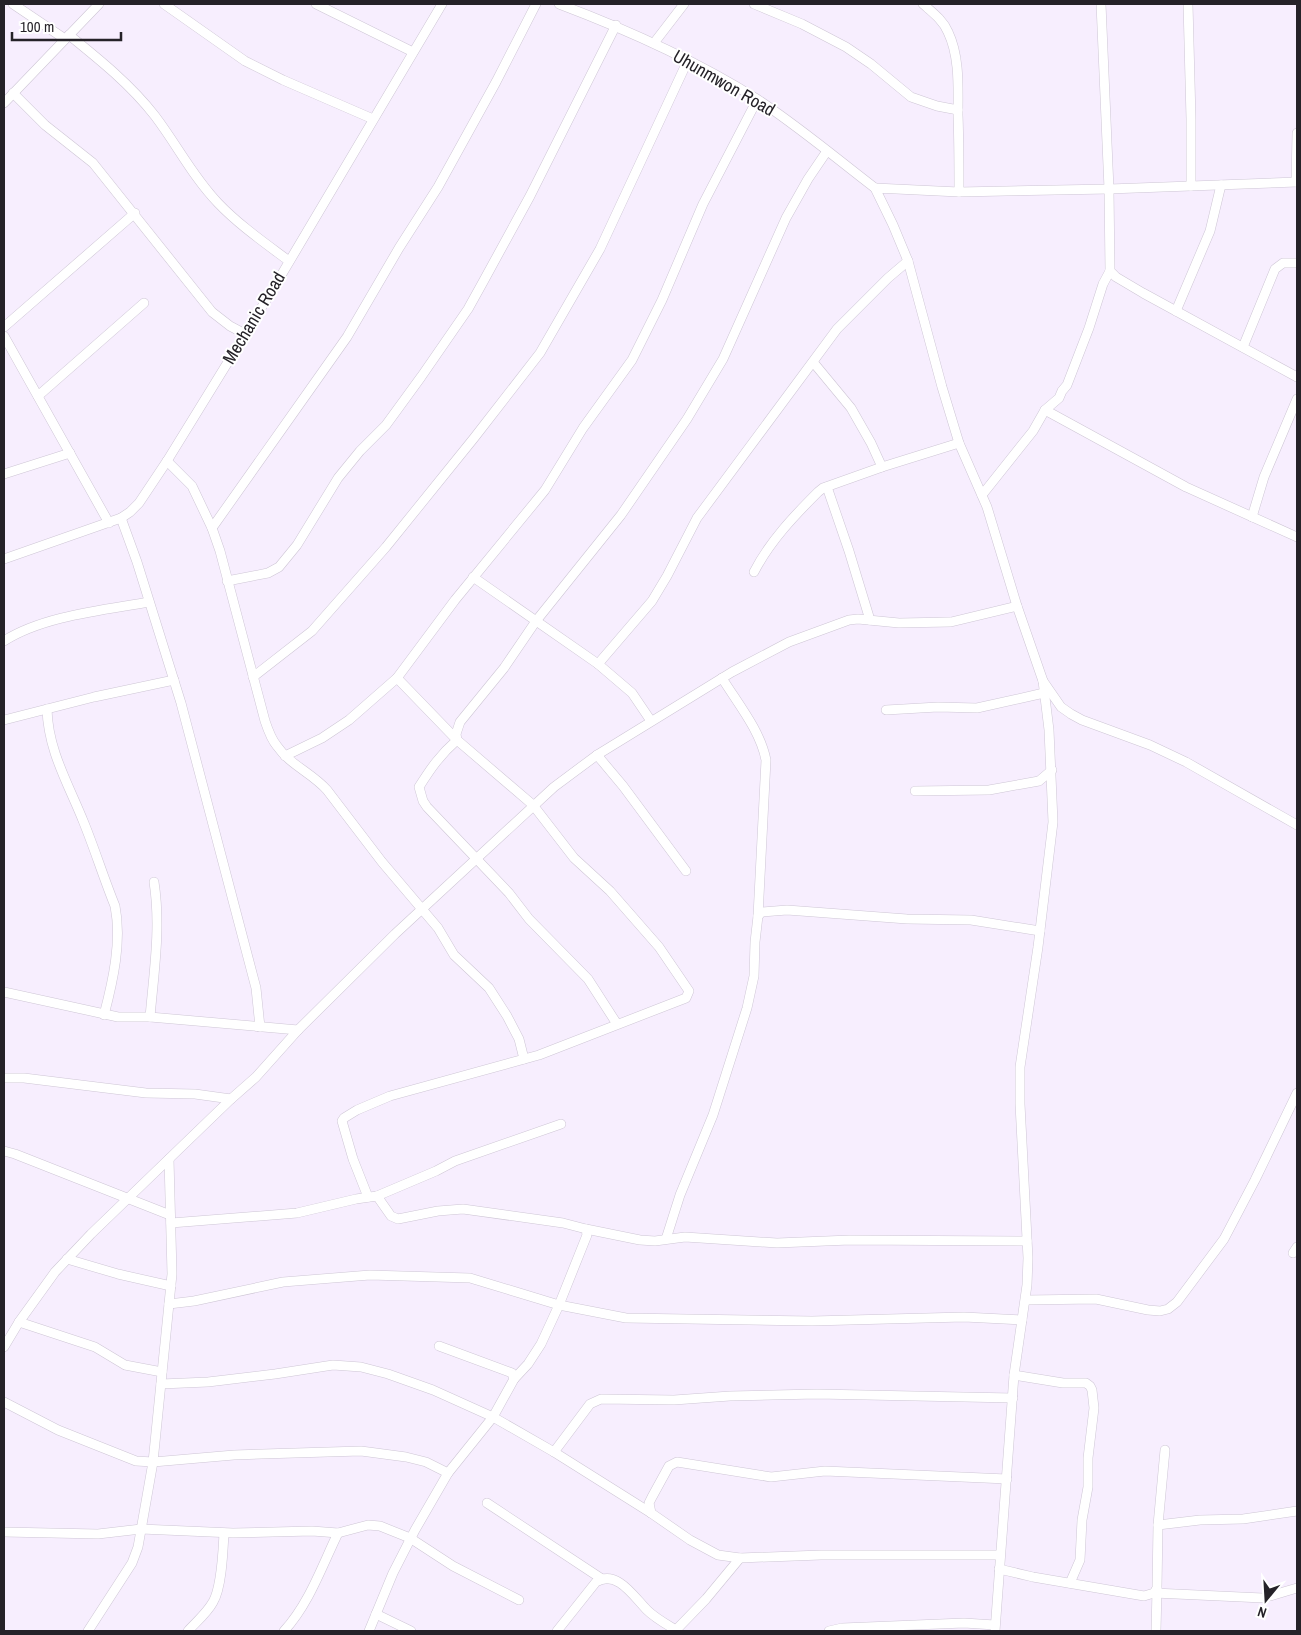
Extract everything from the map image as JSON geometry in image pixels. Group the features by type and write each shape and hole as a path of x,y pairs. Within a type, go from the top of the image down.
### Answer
{"street":[{"path":"13,4 67,37 125,82 155,116 198,179 218,204 252,234 289,261"},
{"path":"99,4 8,97 93,163 135,213 212,312 230,326 245,334"},
{"path":"164,4 246,61 283,80 352,108 373,119"},
{"path":"316,4 413,52"},
{"name":"Mechanic Road","path":"4,559 109,523 130,512 139,503 245,334 442,4"},
{"path":"212,528 347,337 442,179 496,82 536,4"},
{"name":"Uhunmwon Road","path":"559,4 616,25 654,43 688,60 757,100 875,188"},
{"path":"654,43 684,4"},
{"path":"754,4 802,24 846,47 871,64 911,97 937,106 958,110"},
{"path":"923,4 942,22 953,43 956,60 959,192"},
{"path":"982,495 1033,431 1045,410 1059,398 1067,385 1087,336 1103,284 1110,270 1109,190 1101,4"},
{"path":"1188,4 1192,119 1190,186"},
{"path":"227,581 268,573 279,567 297,545 338,478 360,451 386,425 422,377 468,309 483,282 538,180 616,25"},
{"path":"253,677 312,631 386,547 540,353 600,249 688,60"},
{"path":"285,756 322,738 349,720 397,678 474,577 545,490 583,428 632,360 662,300 707,197 757,100"},
{"path":"829,1631 842,1628 940,1624 995,1628 1014,1375 1026,1300 1027,1241 1020,1067 1040,932 1053,822 1052,770 1043,680 1017,606 982,495 959,443 908,261 875,188 959,192 1109,190 1296,182 1297,133"},
{"path":"457,740 456,734 460,722 504,668 536,621 621,515 696,404 726,353 786,218 808,179 827,151"},
{"path":"1176,311 1210,231 1221,185"},
{"path":"4,328 135,213"},
{"path":"598,664 652,601 697,518 843,323 908,261"},
{"path":"1243,347 1274,269 1282,263 1297,262"},
{"path":"1110,270 1116,277 1297,376"},
{"path":"38,396 144,303"},
{"path":"4,336 109,523"},
{"path":"813,362 851,408 882,467"},
{"path":"1252,517 1264,477 1297,399"},
{"path":"1045,410 1186,487 1297,537"},
{"path":"754,572 766,550 780,532 818,492 882,467 959,443"},
{"path":"4,474 70,453"},
{"path":"167,461 192,486 212,528 270,735 276,746 285,756 317,779 327,790 360,835 438,928 454,955 489,988 507,1016 519,1040 524,1059"},
{"path":"827,487 870,620"},
{"path":"121,518 174,680 256,988 260,1027"},
{"path":"474,577 598,664 632,693 651,721"},
{"path":"4,641 22,630 58,620 149,602"},
{"path":"4,1348 19,1322 55,1272 91,1234 256,1077 298,1030 395,934 560,782 651,721 722,678 790,642 849,620 914,624 951,622 1017,606"},
{"path":"397,678 457,740 533,806 574,858 610,891 659,947 689,991 686,998 668,1006 540,1055 390,1096 357,1110 344,1118 342,1121 353,1159 372,1197 391,1216 398,1219 463,1208 563,1223 640,1240 688,1237 777,1243 850,1240 1027,1241"},
{"path":"666,1239 680,1195 713,1115 747,1008 754,976 754,942 758,916 766,760 764,749 756,732 722,678"},
{"path":"4,720 94,697 174,680"},
{"path":"1043,680 1062,707 1071,714 1177,758 1221,780 1297,825"},
{"path":"886,710 938,706 978,708 1044,693"},
{"path":"47,709 50,742 84,823 115,906 117,917 116,961 104,1015"},
{"path":"457,740 443,752 428,771 419,787 423,801 509,893 528,919 588,979 617,1024"},
{"path":"598,755 686,871"},
{"path":"915,790 989,790 1032,783 1044,778 1052,770"},
{"path":"150,1017 158,932 154,882"},
{"path":"758,916 762,912 769,910 787,910 907,919 962,919 999,923 1040,932"},
{"path":"4,992 118,1017 150,1017 298,1030"},
{"path":"4,1078 24,1078 146,1093 195,1094 231,1099"},
{"path":"1026,1300 1096,1299 1148,1310 1160,1311 1168,1309 1177,1302 1224,1239 1297,1093"},
{"path":"4,1151 129,1198 170,1219 297,1213 348,1200 372,1197 436,1171 455,1161 561,1124"},
{"path":"88,1631 132,1563 138,1547 153,1462 172,1274 169,1159"},
{"path":"368,1631 410,1538 448,1473 492,1417 514,1379 535,1355 559,1305 587,1235 586,1229"},
{"path":"67,1259 118,1274 171,1286"},
{"path":"169,1304 194,1301 283,1282 370,1275 470,1278 559,1305 626,1318 812,1321 964,1317 1022,1320"},
{"path":"19,1322 95,1347 126,1365 162,1372"},
{"path":"439,1346 512,1373 514,1379"},
{"path":"161,1384 208,1382 333,1365 361,1367 388,1374 433,1390 492,1417 554,1452 710,1552 740,1558 821,1555 1000,1556"},
{"path":"1014,1375 1063,1384 1086,1383 1092,1390 1094,1408 1088,1458 1089,1480 1082,1520 1081,1553 1070,1584"},
{"path":"554,1452 590,1404 602,1399 674,1400 730,1396 817,1394 1013,1398"},
{"path":"4,1402 58,1430 136,1461 153,1462 234,1455 361,1451 406,1457 426,1462 448,1473"},
{"path":"1156,1631 1158,1525 1165,1450"},
{"path":"650,1513 649,1502 669,1466 677,1462 771,1477 825,1471 1007,1479"},
{"path":"487,1503 602,1579"},
{"path":"1158,1525 1200,1520 1243,1519 1297,1511"},
{"path":"4,1532 98,1534 141,1529 224,1533 312,1531 338,1533 368,1525 380,1526 410,1538 453,1566 519,1600"},
{"path":"188,1631 216,1597 222,1563 224,1533"},
{"path":"284,1631 309,1595 338,1533"},
{"path":"556,1631 596,1582 607,1578 628,1589 651,1614 676,1631 740,1558"},
{"path":"999,1569 1070,1584 1144,1596 1156,1591 1263,1598 1297,1588"},
{"path":"376,1614 411,1631"}]}
